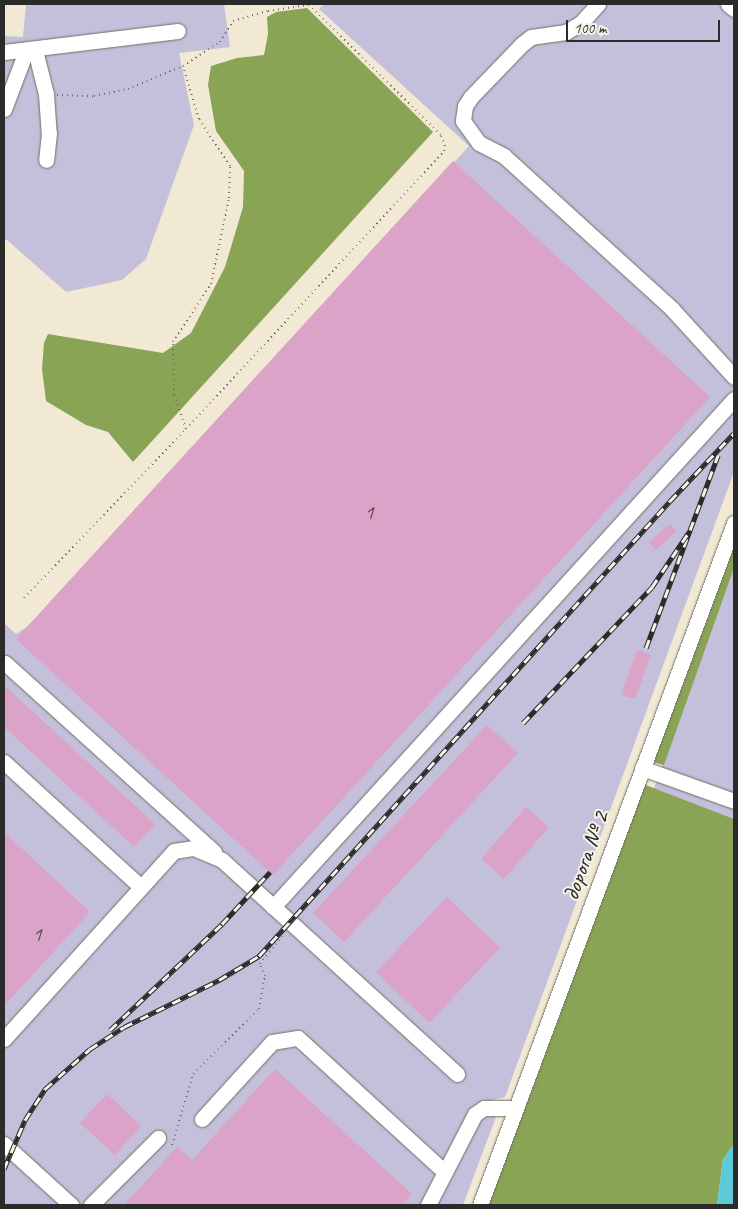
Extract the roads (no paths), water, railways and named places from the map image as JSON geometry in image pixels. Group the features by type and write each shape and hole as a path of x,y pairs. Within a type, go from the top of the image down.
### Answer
{"street":[{"path":"598,4 582,22 566,32 531,37 522,44 471,97 465,106 463,121 478,143 504,156 672,309 734,377"},
{"path":"728,4 734,9"},
{"path":"4,52 178,32"},
{"path":"30,50 46,94 49,133 46,160"},
{"path":"4,109 30,50"},
{"path":"273,907 734,399"},
{"name":"дорога № 2","path":"480,1205 734,523"},
{"path":"4,664 457,1074"},
{"path":"4,762 141,887"},
{"path":"642,768 734,802"},
{"path":"4,1039 174,851 194,848 222,860"},
{"path":"202,1119 272,1042 298,1038 445,1172"},
{"path":"428,1205 475,1114 484,1108 516,1108"},
{"path":"91,1205 158,1138"},
{"path":"4,1144 71,1205"}],"water":[{"path":"734,1144 734,1205 717,1205 723,1159"}],"railway":[{"path":"4,1169 25,1120 45,1089 90,1049 124,1027 219,980 259,956 670,501 734,433"},
{"path":"646,648 718,455"},
{"path":"523,723 652,587 689,532"},
{"path":"110,1030 222,924 270,872"}]}
